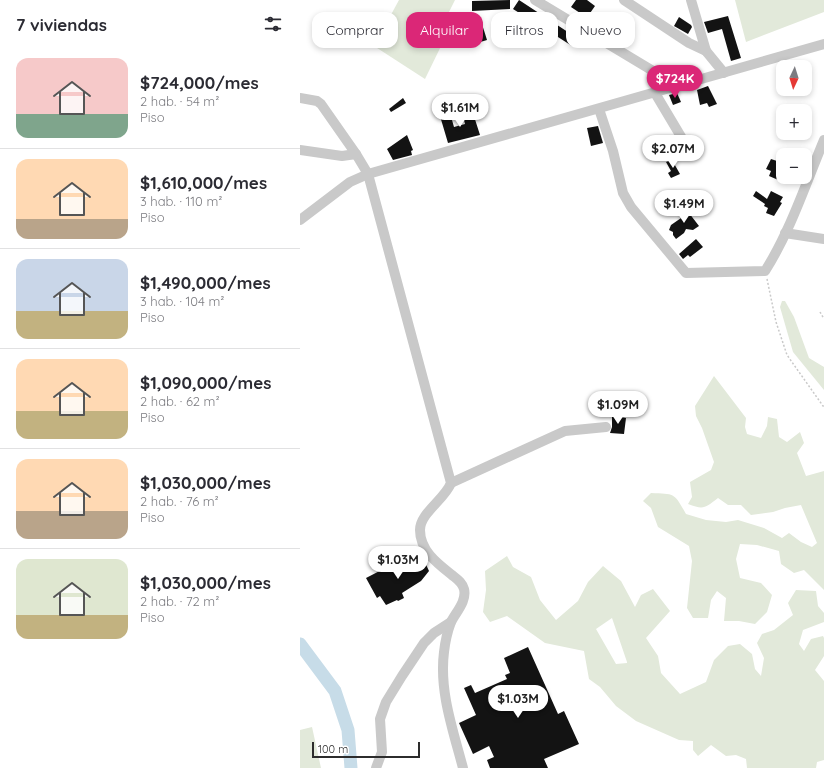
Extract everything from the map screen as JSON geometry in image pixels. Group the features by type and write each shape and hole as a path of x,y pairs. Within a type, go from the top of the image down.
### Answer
{"street":[{"path":"535,0 678,86"},
{"path":"624,0 688,43 706,51"},
{"path":"691,0 706,51 724,73"},
{"path":"300,220 350,182 368,174 824,44"},
{"path":"655,93 686,145"},
{"path":"300,98 321,104 368,174 451,483 444,496 424,518 420,529 422,542 434,561 461,582 464,590 460,608 451,622 444,651 444,693 462,768"},
{"path":"600,109 613,151 623,193 631,207 686,272 765,272 785,233 824,140"},
{"path":"300,150 342,156 356,154"},
{"path":"785,233 824,239"},
{"path":"451,483 565,431 606,427"},
{"path":"376,768 382,752 380,719 386,702 424,643 434,633 451,622"}],"path":[{"path":"765,272 776,322 787,355 822,406 824,406"},
{"path":"820,312 824,318"}],"green space":[{"path":"399,0 455,0 449,12 406,12 406,48 440,48 425,79 377,48 398,48 398,12 392,12"},
{"path":"735,0 824,0 824,12 746,42"},
{"path":"782,301 785,301 794,317 809,358 824,367 824,390 793,352 780,307"},
{"path":"714,376 746,418 745,427 747,434 761,438 767,426 768,417 777,419 779,437 787,442 800,432 804,443 797,453 806,476 824,471 824,590 804,570 794,573 781,564 779,551 757,545 740,544 736,559 740,578 761,583 772,595 767,612 755,624 739,621 724,621 726,598 717,591 711,600 708,618 693,618 687,608 692,561 689,546 658,527 651,508 643,501 651,493 670,495 676,498 686,514 706,520 726,522 738,520 764,528 782,538 789,533 801,542 812,547 817,543 801,505 773,512 751,515 741,505 728,505 718,498 704,507 688,504 692,497 690,482 711,470 714,462 702,428 696,416 695,406"},
{"path":"507,556 513,567 531,577 540,600 556,620 578,601 588,582 603,566 621,581 635,607 641,595 653,589 670,611 646,638 658,656 661,673 680,694 706,682 714,660 728,646 740,644 752,654 755,669 761,676 764,658 757,643 762,634 774,630 793,615 788,603 796,590 816,591 818,606 824,613 824,622 803,630 799,644 804,651 811,639 823,636 824,638 824,656 815,670 824,681 824,760 817,762 816,768 747,768 746,759 736,755 726,756 711,745 698,756 693,750 693,741 679,740 636,721 616,706 600,687 589,679 584,651 545,643 507,616 490,622 483,612 486,590 485,571","holes":["612,618 627,662 616,664 596,629"]},
{"path":"312,727 321,768 300,768 300,730"}],"building":[{"path":"510,0 510,9 472,11 472,1"},
{"path":"519,0 537,12 518,12 513,9"},
{"path":"576,0 587,0 595,6 591,12 578,12 571,7"},
{"path":"728,16 741,58 731,61 722,29 708,33 704,22"},
{"path":"679,17 691,25 692,27 688,34 674,26"},
{"path":"558,26 566,31 566,42 558,37"},
{"path":"483,27 487,40 483,41"},
{"path":"708,86 717,104 709,107 707,103 700,105 697,90"},
{"path":"677,93 681,102 673,105 669,95"},
{"path":"403,98 406,103 391,112 389,109"},
{"path":"472,110 480,135 448,143 440,116 447,114 449,120 452,120 454,127 465,124 462,112"},
{"path":"598,126 603,143 591,146 587,128"},
{"path":"407,135 413,150 411,151 412,155 393,160 387,149"},
{"path":"771,159 776,161 776,179 769,176 771,171 766,169"},
{"path":"672,160 680,174 671,178 668,173 671,171 666,162"},
{"path":"756,191 767,199 771,191 783,197 780,202 782,203 774,216 766,213 768,208 764,206 765,204 753,196"},
{"path":"686,207 699,226 693,230 686,229 684,233 676,239 673,232 669,230 671,225 684,216 680,211"},
{"path":"696,239 703,247 690,257 688,255 683,259 679,254"},
{"path":"612,416 626,418 624,434 610,433 612,427"},
{"path":"422,556 429,571 421,581 402,593 404,598 386,605 380,596 377,598 366,578 397,562 399,565"},
{"path":"528,647 558,714 564,711 579,744 544,759 548,768 490,768 487,760 494,757 489,746 473,754 459,723 476,715 464,688 471,685 475,693 507,679 505,675 510,673 504,658"}],"waterway":[{"path":"300,644 335,691 348,730 351,768"}]}
